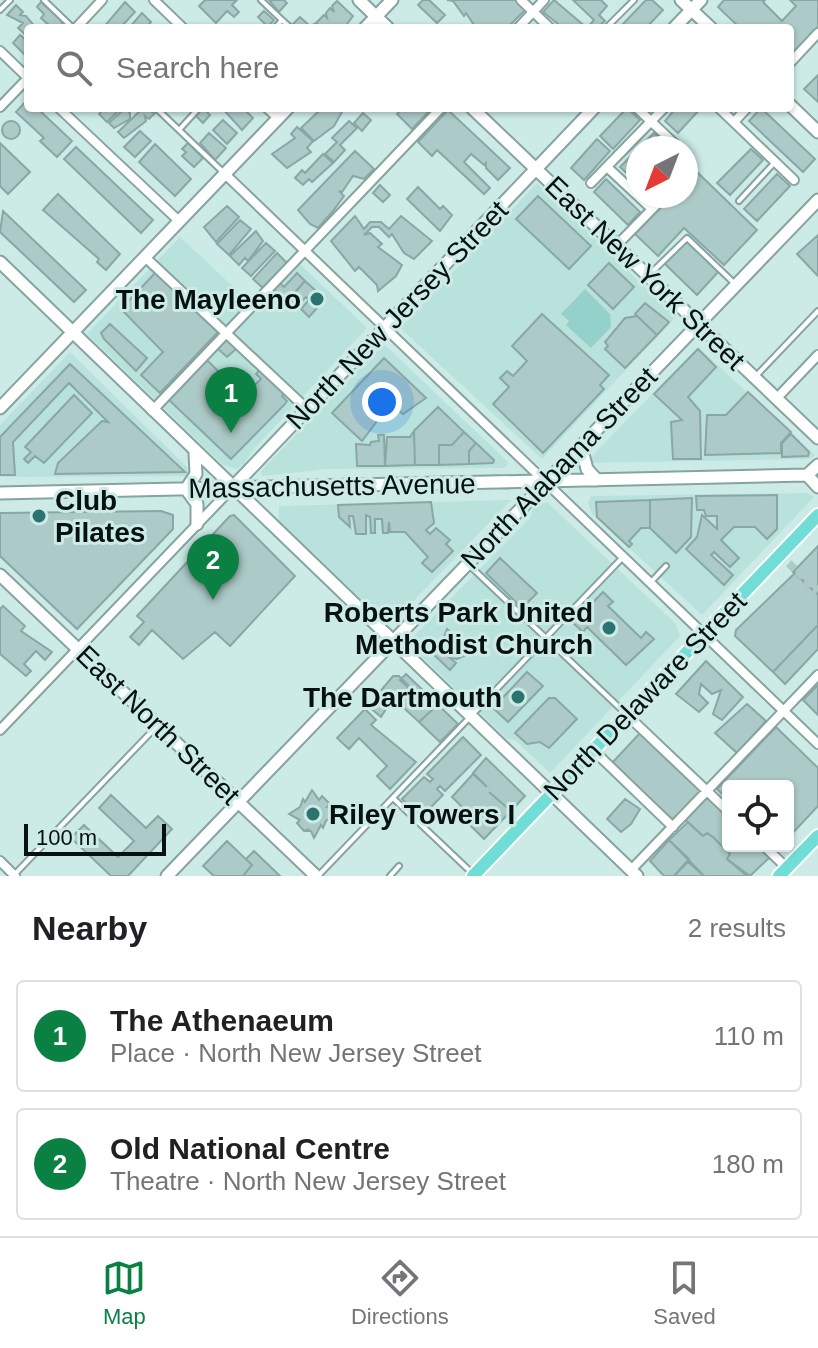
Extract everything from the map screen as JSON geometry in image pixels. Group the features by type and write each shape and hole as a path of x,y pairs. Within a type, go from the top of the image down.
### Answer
{"main road":[{"path":"359,0 384,24"},
{"path":"369,24 392,0"},
{"path":"681,0 707,24"},
{"path":"678,24 701,0"},
{"path":"794,109 818,132"},
{"path":"0,408 284,112"},
{"name":"East New York Street","path":"476,112 818,438"},
{"name":"North New Jersey Street","path":"232,488 590,112"},
{"name":"North Alabama Street","path":"167,876 543,482 581,447 818,200"},
{"path":"0,262 633,874"},
{"path":"581,447 587,469 597,480"},
{"path":"195,452 196,474 186,489 197,504 197,524"},
{"path":"818,465 807,475 818,487"},
{"name":"Massachusetts Avenue","path":"0,493 807,475"},
{"name":"North Delaware Street","path":"473,875 818,515"},
{"name":"East North Street","path":"0,575 317,876"},
{"path":"783,872 818,836"}],"street":[{"path":"78,24 102,0"},
{"path":"154,0 179,24"},
{"path":"521,0 546,24"},
{"path":"522,24 544,0"},
{"path":"794,59 818,33"},
{"path":"0,51 24,74"},
{"path":"0,107 24,82"},
{"path":"63,112 179,221"},
{"path":"271,112 278,118"},
{"path":"152,411 437,112"},
{"path":"641,112 666,136"},
{"path":"591,183 660,112"},
{"path":"726,112 794,180"},
{"path":"734,122 743,112"},
{"path":"607,167 652,209 616,246"},
{"path":"225,174 818,744"},
{"path":"145,257 307,409"},
{"path":"776,399 818,355"},
{"name":"North New Jersey Street","path":"0,730 232,488"},
{"path":"633,874 673,827 818,675"},
{"path":"627,715 722,805"},
{"path":"593,750 673,827"},
{"path":"768,852 783,872"},
{"path":"0,861 15,876"}],"lane":[{"path":"0,10 10,0"},
{"path":"44,0 70,24"},
{"path":"261,0 286,24"},
{"path":"610,24 634,0"},
{"path":"278,24 282,20"},
{"path":"160,112 225,174"},
{"path":"179,130 195,112"},
{"path":"739,201 775,162"},
{"path":"648,276 687,238 736,285"},
{"path":"754,378 818,311"},
{"path":"317,876 623,557"},
{"path":"467,562 627,715"},
{"path":"650,583 666,566"},
{"path":"15,876 158,725"},
{"path":"394,799 473,875"},
{"path":"390,876 399,866"}],"shaded area":[{"path":"537,183 676,317 542,459 400,328"},
{"path":"180,237 255,307 299,263 367,328 252,451 244,464 236,469 223,465 87,334"},
{"path":"585,289 610,314 611,327 591,348 566,325 569,321 561,314"},
{"path":"384,344 509,463 504,468 328,469 262,476 261,471"},
{"path":"698,347 815,455 810,459 585,463"},
{"path":"70,352 193,473 190,476 0,477 0,425"},
{"path":"808,493 814,497 702,615 591,513 588,502 591,496"},
{"path":"511,500 393,622 383,620 279,521 279,506"},
{"path":"547,502 676,624 680,636 550,773 515,740 506,738 411,646 411,639 531,517 533,507"}],"building":[{"path":"205,0 237,0 232,5 239,12 234,17 227,11 216,23 199,6"},
{"path":"269,0 284,0 287,3 279,12"},
{"path":"423,0 429,0 445,15 437,23 418,5"},
{"path":"447,0 517,0 526,9 511,24 473,24 453,1"},
{"path":"554,0 582,24 558,24 543,12"},
{"path":"573,0 601,0 607,6 599,15 605,21 590,24 594,20"},
{"path":"646,0 652,0 663,10 650,24 623,24"},
{"path":"724,0 765,0 763,2 782,21 796,6 790,0 818,0 818,27 794,53 794,24 736,24 718,7"},
{"path":"337,1 353,16 347,24 316,23 324,15 327,18 330,8 334,12 332,6"},
{"path":"41,2 63,22 48,24 41,18 44,14 37,7"},
{"path":"125,2 135,12 124,24 106,24"},
{"path":"16,5 23,12 20,15 26,16 33,24 24,24 24,33 18,28 23,23 7,15"},
{"path":"264,11 274,20 265,24 258,17"},
{"path":"142,13 151,22 149,24 132,24"},
{"path":"300,17 308,24 293,24"},
{"path":"20,35 24,38 24,54 13,43"},
{"path":"818,75 818,102 804,89"},
{"path":"24,103 24,112 41,112 72,141 57,157 40,141 44,138 16,112"},
{"path":"101,112 117,112 107,122 99,114"},
{"path":"121,112 130,113 130,119 114,128 109,123"},
{"path":"139,112 155,113 149,119 145,116 146,121 124,138 118,132"},
{"path":"200,112 210,115 203,123 196,116"},
{"path":"226,112 247,112 253,118 242,130"},
{"path":"318,112 342,112 334,126 314,141 301,128"},
{"path":"399,112 428,112 412,129 397,114"},
{"path":"446,112 450,112 510,168 498,180 486,168 486,163 484,165 471,154 464,162 490,188 484,194 437,150 432,156 418,142"},
{"path":"623,112 631,112 640,120 613,149 600,136"},
{"path":"673,112 697,112 678,133 665,121"},
{"path":"757,112 765,112 815,159 803,172 749,121"},
{"path":"363,113 371,120 362,131 354,123"},
{"path":"223,120 237,133 227,144 213,130"},
{"path":"7,121 15,121 20,130 18,137 7,139 2,134 2,126"},
{"path":"349,121 357,128 340,145 345,150 334,162 325,154 337,142 332,138"},
{"path":"297,127 313,141 307,148 311,152 287,168 272,154 295,138 291,134"},
{"path":"140,131 151,141 135,157 124,147"},
{"path":"209,133 226,148 215,160 200,143"},
{"path":"597,139 610,151 584,180 571,168"},
{"path":"0,143 30,172 8,194 0,186"},
{"path":"188,143 203,158 194,167 182,156 186,152 182,149"},
{"path":"155,144 191,179 175,196 139,162"},
{"path":"76,147 153,220 141,233 64,159"},
{"path":"751,149 763,160 730,195 717,183"},
{"path":"355,151 374,169 364,179 353,176 342,192 339,191 344,196 318,228 310,224 298,210"},
{"path":"323,154 333,163 312,182 309,179 303,185 295,178 302,170 305,173"},
{"path":"698,173 757,230 724,265 684,228 658,256 635,234 660,208 698,208"},
{"path":"777,174 790,186 757,221 744,209"},
{"path":"606,179 626,198 626,208 636,208 640,212 628,225 594,192"},
{"path":"380,185 390,195 383,202 373,193"},
{"path":"418,187 440,209 443,206 452,215 440,231 407,199"},
{"path":"58,194 120,254 106,270 97,262 99,259 43,210"},
{"path":"538,196 591,246 569,269 516,219"},
{"path":"227,206 239,217 216,242 204,227"},
{"path":"3,211 86,290 74,302 0,232"},
{"path":"355,216 364,229 370,222 381,222 389,229 401,216 432,241 414,259 404,253 392,234 389,237 379,227 372,227 364,235 370,233 382,244 378,247 402,265 396,276 378,291 377,285 359,267 355,271 331,241"},
{"path":"240,220 251,229 229,255 217,244"},
{"path":"256,231 263,241 248,261 245,258 239,265 230,256"},
{"path":"818,235 818,276 797,254"},
{"path":"688,241 720,270 697,295 664,263"},
{"path":"266,243 275,251 251,276 242,268"},
{"path":"277,253 287,263 263,288 253,279"},
{"path":"609,263 634,287 613,309 588,285"},
{"path":"156,272 219,331 160,393 141,375 163,352 121,309"},
{"path":"297,273 305,281 287,302 274,290 280,283 284,287"},
{"name":"The Mayleeno","path":"305,281 325,299 309,317 301,309 309,300 306,297 297,306 289,299"},
{"path":"645,303 669,322 657,335 635,314"},
{"path":"542,314 609,375 600,385 604,389 543,453 493,404 509,387 500,378 507,371 513,376 527,361 512,346"},
{"path":"637,316 657,335 625,368 605,349 608,346 605,342 625,318"},
{"path":"110,324 147,358 136,371 104,339 101,333"},
{"path":"226,339 237,348 227,357 217,348"},
{"path":"698,349 716,367 688,397 700,411 701,459 673,459 671,422 682,420 654,394"},
{"path":"384,358 426,398 403,414 390,404 362,441 332,413"},
{"path":"207,360 227,380 210,397 217,403 220,400 228,407 242,392 245,394 261,379 256,374 261,368 286,391 282,396 287,401 284,405 231,459 168,399"},
{"path":"70,364 185,472 55,474 58,463 102,421 108,422 69,383 13,442 15,475 0,475 0,437"},
{"path":"748,392 791,432 781,443 781,453 705,455 707,415 726,415"},
{"path":"74,395 92,413 44,463 35,456 28,463 24,459 31,452 25,447"},
{"path":"438,407 464,432 452,445 439,445 439,465 415,465 414,431"},
{"path":"414,431 415,465 385,466 387,437 410,437"},
{"path":"464,432 476,443 469,451 469,464 439,465 439,445 452,445"},
{"path":"791,434 809,452 808,456 782,457 782,443"},
{"path":"378,435 384,435 385,466 357,466 356,444 370,445 379,441"},
{"path":"476,443 494,460 493,463 469,464 469,451"},
{"path":"777,495 777,529 767,539 755,527 734,527 721,540 739,558 730,567 714,552 711,555 733,575 724,585 686,549 697,537 702,515 717,529 717,516 706,516 704,510 697,510 696,496"},
{"path":"692,498 691,537 676,553 650,528 650,500"},
{"path":"650,500 650,528 641,528 629,541 632,544 629,547 597,517 596,502"},
{"path":"431,502 434,523 426,530 430,534 436,528 450,540 446,544 453,551 432,572 422,563 428,557 405,532 390,532 389,522 388,533 383,533 382,519 375,519 375,533 371,533 370,517 366,515 366,534 356,534 353,516 349,516 350,527 339,517 338,505"},
{"path":"161,511 173,515 173,529 77,629 0,556 0,513"},
{"path":"234,515 295,576 230,646 215,632 183,659 152,630 139,645 130,637 144,622 137,616"},
{"path":"818,546 818,595 793,572"},
{"path":"500,558 537,593 522,608 486,573"},
{"path":"795,573 818,595 818,625 773,672 735,636 736,630"},
{"name":"Roberts Park United Methodist Church","path":"603,592 613,602 608,606 641,638 646,632 654,639 626,665 587,627 583,632 573,623"},
{"path":"3,606 25,626 21,631 52,652 45,660 36,651 24,664 31,671 26,676 0,654 0,609"},
{"path":"818,625 818,649 785,684 773,672"},
{"path":"447,629 471,653 457,659 450,658 456,663 450,670 431,652 437,645 443,651 441,644"},
{"path":"706,661 743,697 722,720 713,714 721,690 712,694 701,684 699,694 708,703 699,712 676,694"},
{"name":"The Dartmouth","path":"527,672 543,686 508,722 493,708"},
{"path":"406,674 458,724 440,742 419,722 432,710 400,680"},
{"path":"393,676 399,676 432,710 419,722 393,698 381,717 368,706"},
{"path":"818,685 818,715 803,700"},
{"path":"549,698 555,698 577,719 549,748 540,742 527,744 515,733"},
{"path":"747,704 766,721 737,753 715,733"},
{"path":"365,709 376,720 371,725 416,762 390,789 377,776 387,766 359,738 349,749 337,738"},
{"path":"776,727 818,768 818,806 794,832 794,780 726,780"},
{"path":"641,732 702,790 674,821 612,763"},
{"path":"463,737 481,755 445,791 440,786 437,789 443,795 421,817 402,799 424,777 430,782 433,779 427,774"},
{"path":"486,758 525,796 484,839 466,821 461,814 465,810 452,797 473,774 487,787 473,773"},
{"name":"Riley Towers I","path":"312,790 319,800 322,796 330,804 327,807 333,808 330,811 337,813 326,821 323,828 321,825 314,838 311,831 307,831 309,829 304,831 297,823 300,820 289,814 300,807 303,799 305,802"},
{"path":"111,795 146,828 158,816 172,829 128,876 111,876 71,838 84,825 118,857 134,841 99,808"},
{"path":"706,795 722,810 722,846 707,833 703,836 684,819"},
{"path":"625,799 640,809 631,824 621,832 607,819"},
{"path":"688,822 703,836 707,833 714,838 722,846 722,852 730,854 727,859 747,876 704,876 669,840"},
{"path":"669,840 689,859 674,876 664,876 650,861"},
{"path":"227,841 252,865 243,876 214,876 203,866"},
{"path":"254,851 280,876 243,876 252,865 246,859"},
{"path":"728,852 767,852 771,856 750,876 727,859"},
{"path":"688,862 704,876 674,876"}],"tunnel":[{"path":"780,555 818,591"}],"place":[{"name":"The Mayleeno","path":"317,299"},
{"name":"The Athenaeum","path":"231,433"},
{"name":"Club Pilates","path":"39,516"},
{"name":"Old National Centre","path":"213,600"},
{"name":"Roberts Park United Methodist Church","path":"609,628"},
{"name":"The Dartmouth","path":"518,697"},
{"name":"Riley Towers I","path":"313,814"}]}
